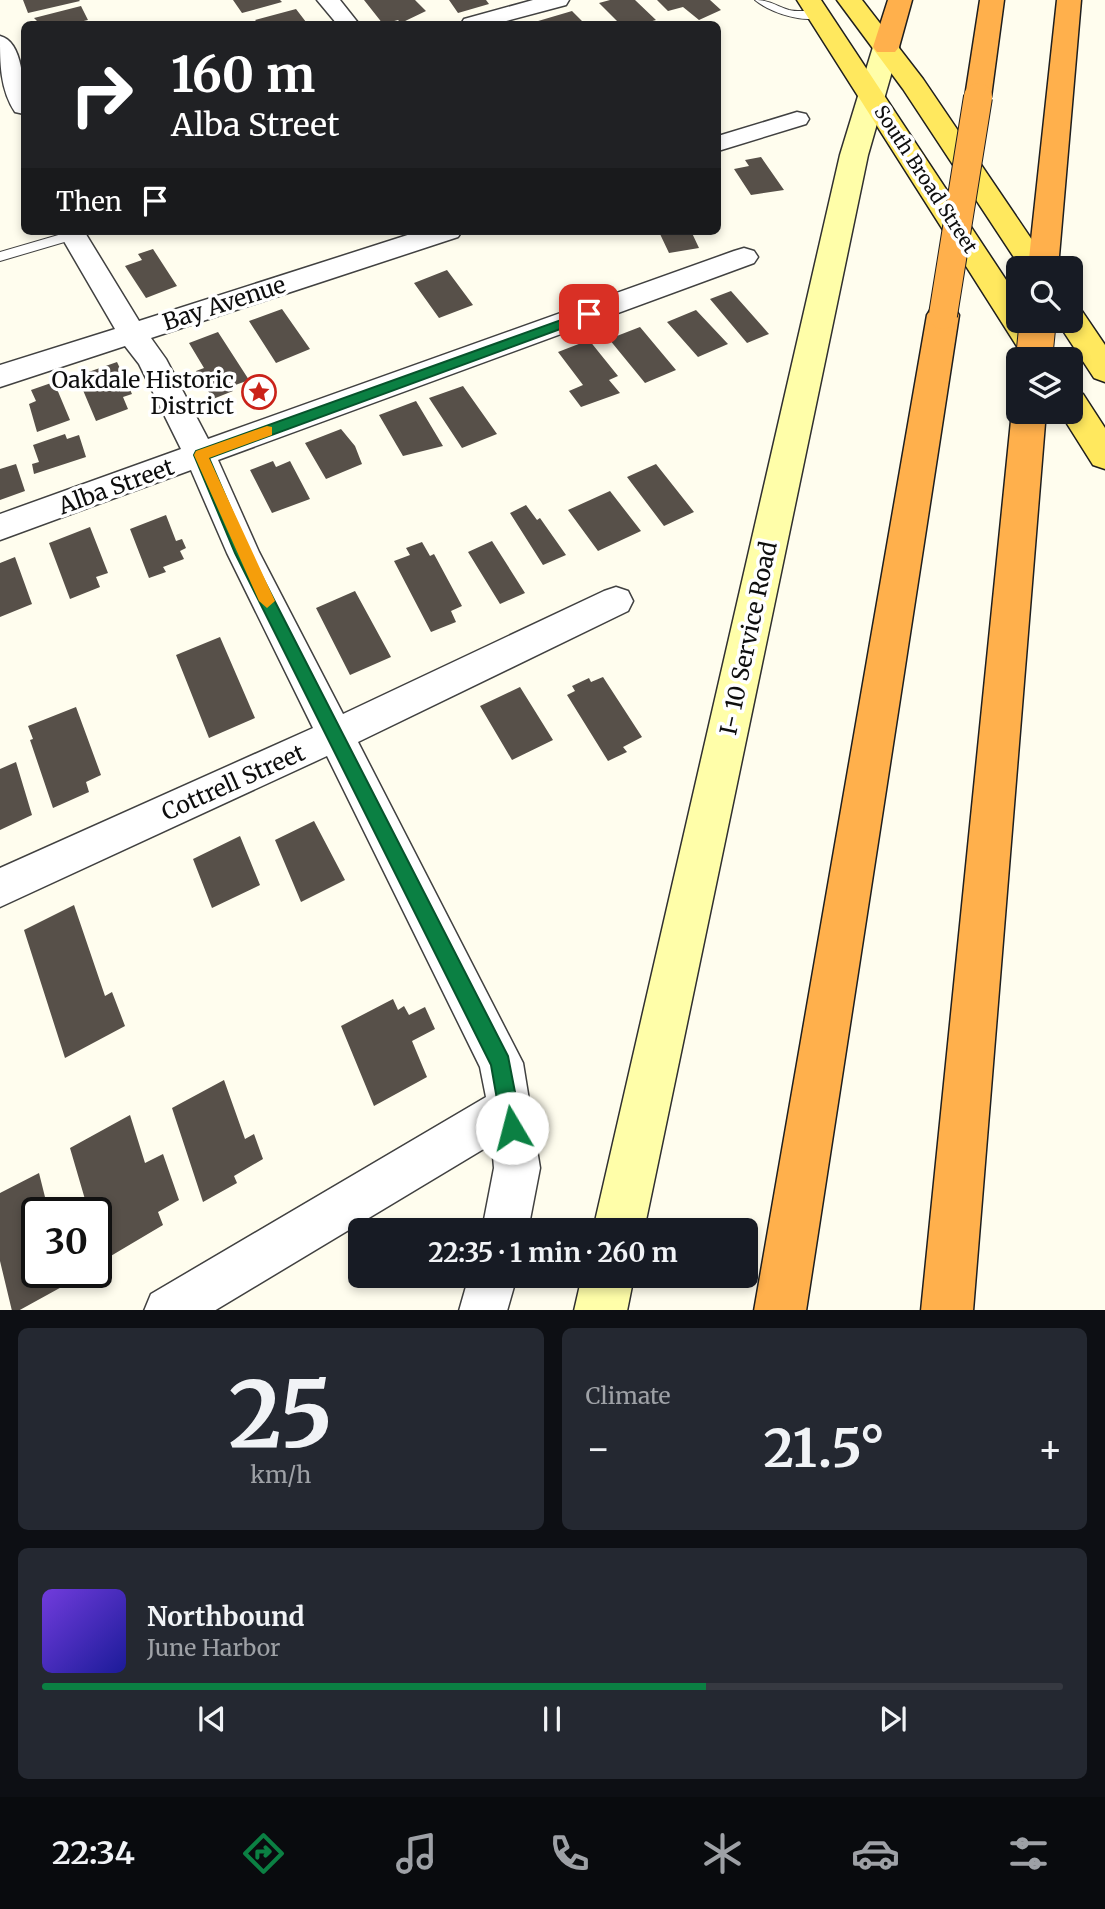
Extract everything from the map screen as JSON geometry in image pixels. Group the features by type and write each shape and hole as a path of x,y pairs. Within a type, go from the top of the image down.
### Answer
{"highway":[{"path":"886,47 900,0"},
{"path":"780,1310 992,0"},
{"path":"1044,256 1069,0"},
{"path":"947,1310 1028,424"}],"main road":[{"name":"South Broad Street","path":"849,0 886,47 1028,256"},
{"name":"South Broad Street","path":"814,7 1034,347"},
{"name":"I- 10 Service Road","path":"621,1218 854,155 886,47"},
{"path":"1080,333 1105,370"},
{"path":"1083,422 1105,456"},
{"path":"600,1310 605,1288"}],"street":[{"path":"328,0 346,21"},
{"path":"482,21 558,0"},
{"path":"0,43 21,99"},
{"path":"721,143 797,119"},
{"path":"73,235 132,334 151,359 201,455 243,553 501,1063 510,1108 517,1168 507,1218"},
{"name":"Bay Avenue","path":"0,376 437,235"},
{"name":"Alba Street","path":"0,527 744,257"},
{"name":"Cottrell Street","path":"0,888 335,735 616,601"},
{"path":"170,1310 510,1108"},
{"path":"483,1310 490,1288"}],"lane":[{"path":"761,0 787,13 814,7"},
{"path":"0,257 66,235"}],"building":[{"path":"23,0 79,0 80,1 28,13"},
{"path":"233,0 280,0 282,2 242,13"},
{"path":"364,0 415,0 426,11 405,21 381,21"},
{"path":"449,0 486,0 489,4 458,13"},
{"path":"635,0 656,20 617,21 599,3"},
{"path":"657,0 710,0 721,10 699,20 683,7 668,11"},
{"path":"81,6 88,20 37,21 34,18"},
{"path":"296,9 305,21 256,21"},
{"path":"572,11 582,21 538,21"},
{"path":"761,157 784,190 751,195 734,169 749,166 745,160"},
{"path":"660,235 693,235 699,248 669,253"},
{"path":"153,249 177,286 146,298 125,266 142,260 138,254"},
{"path":"447,270 473,305 439,318 414,283"},
{"path":"731,291 769,334 747,343 710,299"},
{"path":"282,309 310,349 276,363 249,321"},
{"path":"696,310 728,344 698,357 667,322"},
{"path":"640,327 676,370 645,383 609,339"},
{"path":"218,332 249,380 230,387 233,391 213,399 196,371 204,368 189,343"},
{"path":"589,340 618,376 609,380 620,393 581,407 569,391 583,385 558,352"},
{"path":"117,362 132,394 123,397 128,409 96,421 77,376"},
{"path":"54,382 70,420 37,432 29,404 36,401 31,390"},
{"path":"463,386 497,434 462,448 429,398"},
{"path":"416,401 443,446 403,456 379,415"},
{"path":"341,429 355,446 362,464 326,479 305,443"},
{"path":"65,434 67,439 79,435 86,457 34,474 32,464 39,462 33,445"},
{"path":"273,461 276,467 290,461 310,499 272,513 250,470"},
{"path":"16,464 25,491 0,500 0,469"},
{"path":"656,464 694,512 664,526 627,477"},
{"path":"610,491 641,531 598,551 568,510"},
{"path":"526,505 537,520 540,518 566,555 543,565 510,513"},
{"path":"166,515 176,541 182,539 186,548 180,551 184,559 163,567 166,572 149,578 130,529"},
{"path":"90,527 108,573 96,577 100,587 70,599 49,543"},
{"path":"492,541 525,593 500,604 468,552"},
{"path":"422,542 430,556 434,554 462,606 451,611 456,622 431,632 394,561 410,555 406,548"},
{"path":"15,557 32,604 0,617 0,563"},
{"path":"355,591 391,657 350,675 316,608"},
{"path":"220,637 255,718 209,738 176,655"},
{"path":"603,677 642,737 623,747 627,752 608,761 567,695 575,691 572,686 589,678 591,682"},
{"path":"520,687 553,740 512,760 480,706"},
{"path":"76,707 101,775 86,782 89,792 53,808 30,740 33,739 28,726"},
{"path":"16,762 32,815 0,830 0,769"},
{"path":"314,821 345,880 301,902 275,840"},
{"path":"240,836 260,885 212,908 193,859"},
{"path":"74,905 105,996 112,992 125,1026 65,1058 24,930"},
{"path":"393,999 398,1010 404,1006 409,1015 425,1007 435,1029 412,1041 427,1077 374,1106 341,1026"},
{"path":"224,1080 245,1139 254,1134 263,1159 234,1176 237,1183 203,1202 172,1108"},
{"path":"130,1115 145,1163 163,1154 179,1200 158,1212 163,1225 112,1255 112,1197 84,1197 70,1148"},
{"path":"39,1173 45,1197 21,1197 21,1288 60,1288 20,1310 12,1310 0,1261 0,1193"}],"slow traffic":[{"path":"267,431 201,455 267,601"}],"place":[{"name":"Oakdale Historic District","path":"259,392"}],"route":[{"path":"512,1128 501,1063 243,553 201,455 589,314"}]}
